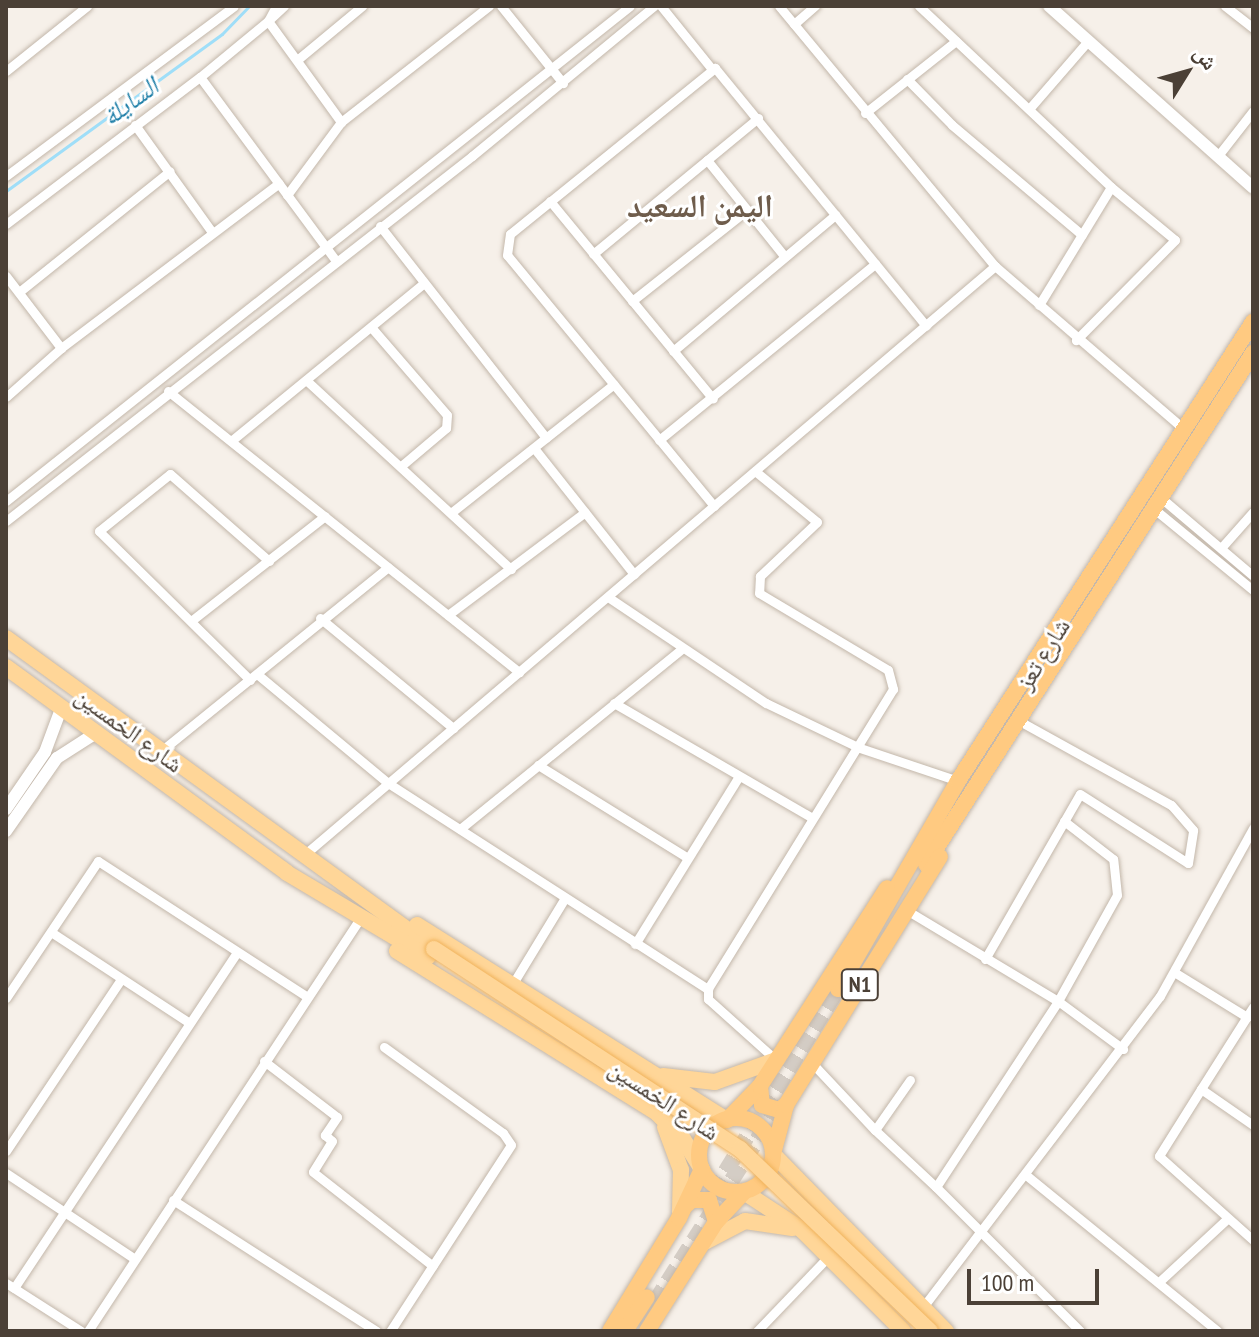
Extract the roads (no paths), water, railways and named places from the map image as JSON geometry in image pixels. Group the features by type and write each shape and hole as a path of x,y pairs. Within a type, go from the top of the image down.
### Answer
{"highway":[{"name":"شارع تعز","path":"1253,322 1183,428 1095,584 1021,722 842,992 958,781 1095,584 1156,503 1253,353"},
{"name":"N1","path":"727,1120 760,1086 942,808"},
{"name":"N1","path":"773,1154 786,1105 945,849 956,819"},
{"path":"760,1086 762,1105 770,1110 786,1105"},
{"path":"647,1331 716,1222 744,1192 767,1177 773,1154 761,1127 742,1119 727,1120 703,1139 702,1169 683,1212"},
{"path":"702,1169 718,1187 744,1192"},
{"path":"610,1331 692,1200 709,1200 716,1222"},
{"path":"625,1331 651,1299 636,1331"}],"main road":[{"name":"شارع الخمسين","path":"6,638 107,715 370,903 431,953 734,1157 917,1331"},
{"name":"شارع الخمسين","path":"6,667 287,873 360,918 431,953 740,1149 930,1331"},
{"path":"96,733 107,715"},
{"name":"شارع الخمسين","path":"370,903 407,919 727,1120"},
{"name":"شارع الخمسين","path":"360,918 389,946 656,1112 683,1139 702,1169"},
{"path":"683,1212 681,1170 656,1112 671,1103 664,1080 715,1082 776,1060"},
{"path":"773,1154 824,1212 946,1331"},
{"path":"744,1192 802,1230 903,1331"},
{"path":"802,1230 812,1215 824,1212"},
{"path":"702,1244 745,1221 802,1230"}],"street":[{"path":"6,71 87,6"},
{"path":"6,176 234,6"},
{"path":"268,21 276,6"},
{"path":"6,224 200,77 284,6"},
{"path":"297,60 362,6"},
{"path":"287,195 341,122 489,6"},
{"path":"501,6 563,83"},
{"path":"6,501 630,6"},
{"path":"6,521 563,83 654,6"},
{"path":"661,6 711,68 758,118 926,326"},
{"path":"779,6 995,266 1076,340 1183,428"},
{"path":"794,24 815,6"},
{"path":"919,6 1111,187 1175,240 1076,340"},
{"path":"1049,6 1251,187"},
{"path":"1225,6 1253,28"},
{"path":"268,21 341,122"},
{"path":"865,113 956,41"},
{"path":"1029,109 1088,41"},
{"path":"711,68 510,234 507,255 714,506"},
{"path":"200,77 336,261"},
{"path":"907,79 952,125 1082,235"},
{"path":"1217,157 1253,111"},
{"path":"593,254 758,118"},
{"path":"135,125 212,232"},
{"path":"707,160 785,257"},
{"path":"19,292 170,171"},
{"path":"6,397 61,348 279,183"},
{"path":"1039,305 1111,187"},
{"path":"550,201 713,399"},
{"path":"632,301 747,210"},
{"path":"673,351 835,215"},
{"path":"380,226 546,438"},
{"path":"659,440 875,264"},
{"path":"304,855 995,266"},
{"path":"6,276 61,348"},
{"path":"231,441 424,283"},
{"path":"371,327 447,415 446,428 401,466"},
{"path":"306,380 511,569"},
{"path":"452,512 614,384"},
{"path":"168,391 519,672"},
{"path":"87,437 96,449"},
{"path":"534,448 634,574"},
{"path":"755,471 817,522 760,576 759,593 888,670 893,689 860,748 812,818 708,989 708,999 776,1060"},
{"path":"269,561 177,476 163,475 99,531 253,677 388,783 708,989"},
{"path":"1156,503 1221,548 1253,576"},
{"path":"1156,503 1253,590"},
{"path":"448,615 585,512"},
{"path":"1221,548 1253,512"},
{"path":"191,621 325,516"},
{"path":"159,752 253,677 320,618 388,567"},
{"path":"608,597 680,650 766,703 860,748 958,781"},
{"path":"320,618 453,728"},
{"path":"460,829 680,650"},
{"path":"614,703 738,778 812,818"},
{"path":"6,809 45,752 61,709"},
{"path":"985,959 1080,794 1188,863 1193,830 1171,805 1021,722"},
{"path":"6,831 57,758 96,733"},
{"path":"538,765 688,858"},
{"path":"635,944 738,778"},
{"path":"936,1187 1058,1001 1119,883 1113,859 1064,821"},
{"path":"923,1307 1123,1049 1174,972 1253,828"},
{"path":"6,998 98,861 306,996"},
{"path":"512,985 565,898"},
{"path":"908,911 1058,1001 1123,1049"},
{"path":"88,1331 360,918"},
{"path":"51,932 188,1022"},
{"path":"81,1331 10,1286 237,952"},
{"path":"1174,972 1247,1017"},
{"path":"6,1151 121,979"},
{"path":"1253,1007 1159,1156 1253,1240"},
{"path":"384,1047 503,1133 511,1145 390,1331"},
{"path":"264,1061 337,1117 325,1135 332,1141 313,1172 433,1266"},
{"path":"812,1063 875,1130 1080,1331"},
{"path":"875,1130 910,1080"},
{"path":"1201,1089 1253,1125"},
{"path":"6,1173 135,1259"},
{"path":"1026,1175 1160,1281 1217,1331"},
{"path":"173,1200 376,1331"},
{"path":"1160,1281 1227,1219"},
{"path":"757,1331 829,1256"}],"waterway":[{"name":"السايلة","path":"6,191 222,34 249,6"}],"tunnel":[{"path":"713,1192 838,989"},
{"path":"655,1302 782,1100"}],"district":[{"name":"اليمن السعيد","path":"700,205"}]}
